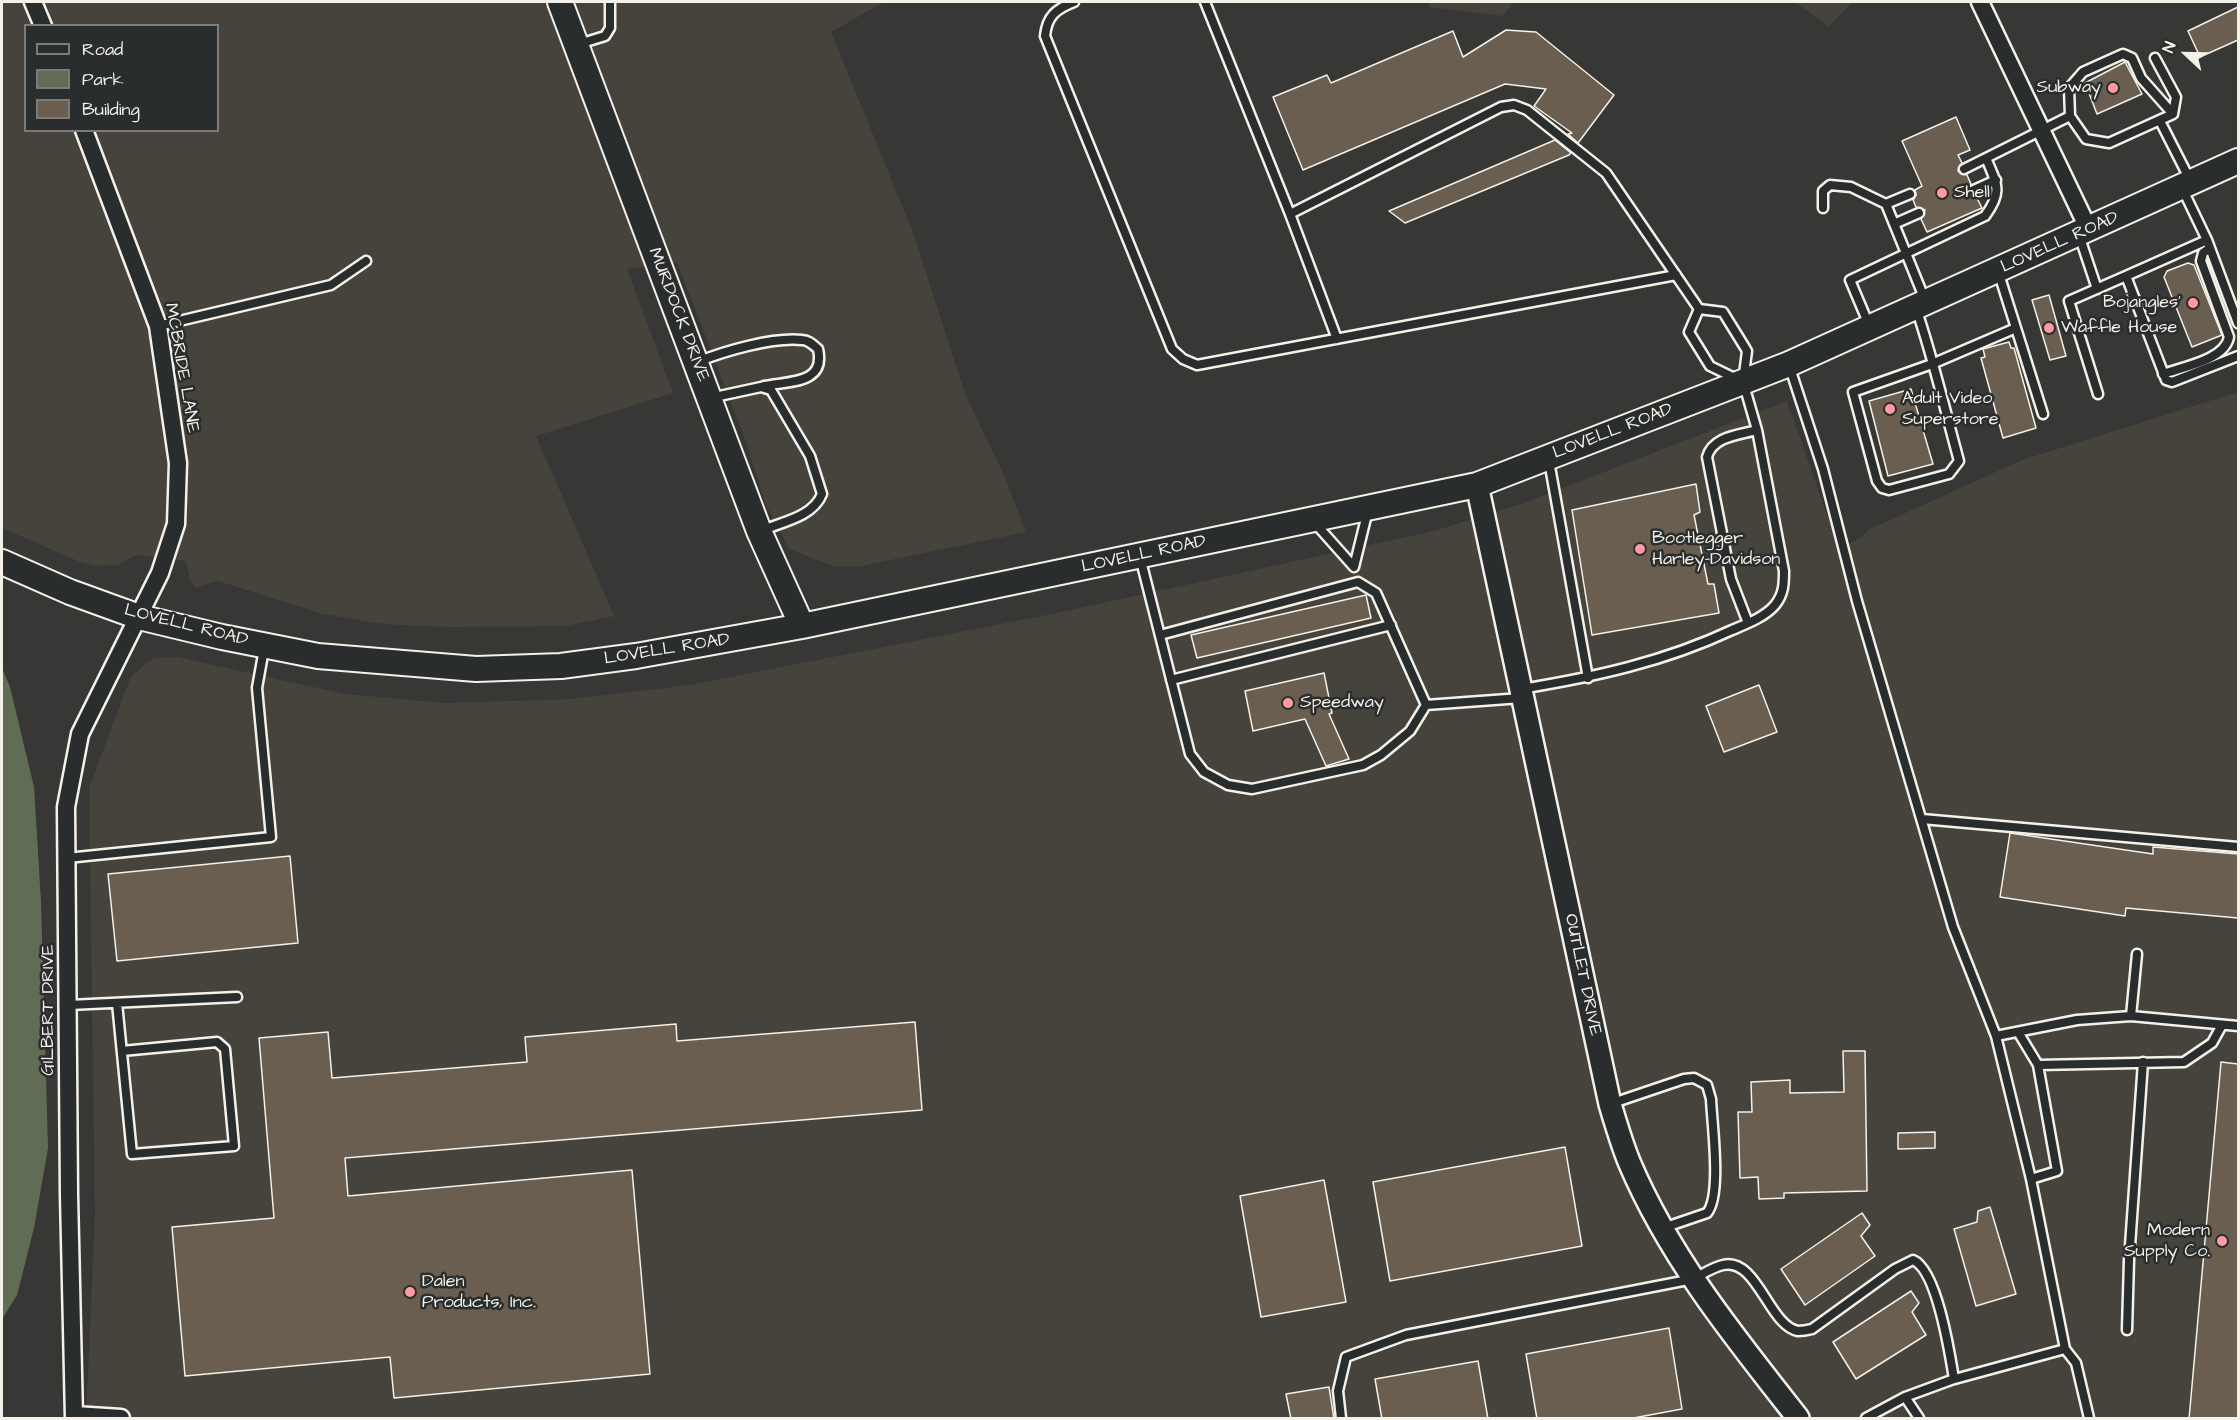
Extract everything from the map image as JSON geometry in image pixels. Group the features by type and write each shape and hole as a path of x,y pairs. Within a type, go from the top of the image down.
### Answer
{"main road":[{"name":"MURDOCK DRIVE","path":"560,2 759,531 802,626"},
{"name":"LOVELL ROAD","path":"2,562 70,592 140,617 265,646 329,658 476,669 561,666 636,656 802,626 1477,484 1789,364 2238,161"}],"street":[{"path":"33,2 42,24"},
{"path":"1980,2 2041,131 2084,232"},
{"name":"MCBRIDE LANE","path":"85,132 158,326 178,463 176,524 157,582 140,617"},
{"name":"OUTLET DRIVE","path":"1477,484 1610,1104 1630,1164 1663,1228 1693,1279 1798,1419"},
{"name":"GILBERT DRIVE","path":"74,1417 69,1195 66,807 80,734 140,617"},
{"path":"74,1417 121,1419"}],"lane":[{"path":"576,45 605,36 610,28 610,2"},
{"path":"1074,2 1056,9 1046,22 1045,36 1172,349 1184,359 1197,365 1676,275"},
{"path":"1205,2 1290,214 1337,339"},
{"path":"2155,58 2176,97 2173,114 2160,122 2109,142 2086,139 2070,116 2069,88 2083,72 2124,54 2132,58 2141,78 2173,114"},
{"path":"1290,214 1501,107 1514,105 1527,110 1606,173 1699,309 1723,312 1747,351 1743,382 1757,430 1784,570 1784,589 1775,605 1748,623 1709,641 1653,662 1521,694 1426,705"},
{"path":"1964,169 2070,116"},
{"path":"2160,122 2187,185 2238,323"},
{"path":"1870,328 1850,280 1985,216 1994,205 1998,189 1986,158"},
{"path":"1974,190 1996,180"},
{"path":"1823,208 1823,191 1830,185 1851,187 1886,204 1906,253 1921,305 1932,364 1959,461 1949,474 1889,490 1882,488 1877,481 1853,392 1932,364 2016,327"},
{"path":"1886,204 1910,194"},
{"path":"1894,224 1919,213"},
{"path":"2084,232 2097,289"},
{"path":"2098,394 2069,301 2208,244"},
{"path":"2163,374 2219,353 2228,345 2229,337 2201,261 2208,244"},
{"path":"158,326 331,285 366,261"},
{"path":"1998,271 2043,414"},
{"path":"2126,276 2163,374 2172,382 2238,356"},
{"path":"1699,309 1689,332 1710,366 1743,382"},
{"path":"696,362 736,348 792,340 803,340 818,349 821,362 818,371 808,378 710,398"},
{"path":"1789,364 1823,469 1857,601 1953,927 1996,1036 2031,1179 2065,1349 2076,1363 2089,1419"},
{"path":"759,531 802,515 818,505 822,494 810,456 778,399 771,390 761,387"},
{"path":"1748,623 1731,579 1707,457 1710,448 1717,442 1757,430"},
{"path":"1548,457 1585,679"},
{"path":"1354,567 1369,508"},
{"path":"1312,520 1354,567 1358,582"},
{"path":"1140,556 1190,754 1204,772 1228,785 1252,789 1363,765 1381,755 1410,731 1426,705"},
{"path":"1160,635 1358,582 1376,592 1426,705"},
{"path":"1171,680 1391,625"},
{"path":"67,858 271,837 257,688 265,646"},
{"path":"1922,819 2238,847"},
{"path":"2132,1016 2137,954"},
{"path":"69,1005 237,997"},
{"path":"117,1003 132,1154 234,1146 225,1049 216,1042 122,1051"},
{"path":"1996,1036 2078,1020 2132,1016 2238,1026"},
{"path":"2038,1065 2184,1062 2211,1043 2222,1025"},
{"path":"2018,1032 2038,1065 2057,1171 2031,1179"},
{"path":"2127,1330 2129,1260 2143,1062"},
{"path":"1610,1104 1684,1079 1694,1078 1707,1085 1712,1099 1714,1191 1712,1208 1707,1213 1663,1228"},
{"path":"1341,1419 1338,1391 1346,1357 1406,1335 1693,1279 1725,1264 1737,1266 1750,1277 1785,1323 1797,1331 1812,1329 1894,1269 1913,1260 1919,1263 1929,1277 1946,1336 1954,1379"},
{"path":"1866,1419 1905,1397 1945,1382 2065,1349"},
{"path":"1905,1397 1920,1419"}],"shaded area":[{"path":"2,2 884,2 831,32 912,230 966,396 1003,473 1026,532 861,566 833,566 789,549 765,503 745,439 677,262 627,269 673,393 536,436 614,616 565,626 448,627 383,624 323,614 218,581 195,588 190,580 186,561 136,555 117,565 96,566 80,562 2,528"},
{"path":"1428,2 1514,2 1503,16 1430,7"},
{"path":"1795,2 1853,2 1829,26"},
{"path":"2238,392 2238,1418 86,1418 95,1215 89,788 131,676 154,658 177,657 345,694 445,703 571,699 690,685 1052,614 1434,531 1524,503 1787,401 1839,549 1861,538 1868,530 2022,460"}],"green space":[{"path":"2,668 10,687 34,787 41,901 48,1148 34,1228 17,1295 2,1319"}],"building":[{"path":"2238,7 2238,40 2200,57 2188,31"},
{"path":"1506,30 1536,32 1614,95 1578,143 1568,134 1572,133 1534,106 1546,89 1505,84 1303,170 1273,97 1327,75 1331,83 1453,31 1463,57"},
{"name":"Subway","path":"2125,62 2142,94 2097,114 2085,83"},
{"path":"1956,117 1970,150 1958,155 1962,163 1958,171 1967,175 1971,184 1969,193 1976,196 1982,208 1927,232 1921,219 1925,210 1916,207 1913,200 1916,195 1915,190 1922,186 1902,141"},
{"path":"1555,140 1571,153 1405,223 1389,211"},
{"name":"Bojangles'","path":"2188,263 2194,265 2222,335 2192,347 2164,277 2167,271"},
{"name":"Waffle House","path":"2049,295 2066,356 2050,360 2032,300"},
{"path":"2009,342 2011,348 2014,348 2036,428 2003,438 1981,358 1985,357 1983,349"},
{"path":"1911,389 1933,464 1888,476 1869,401"},
{"name":"Bootlegger Harley-Davidson","path":"1696,484 1700,512 1694,515 1708,584 1714,584 1719,613 1592,635 1572,510"},
{"path":"1366,595 1371,618 1197,658 1191,635"},
{"path":"1324,673 1332,713 1329,714 1349,759 1326,766 1305,719 1253,731 1245,691"},
{"path":"1759,685 1777,732 1724,752 1706,706"},
{"path":"2010,833 2153,854 2153,847 2238,854 2238,918 2126,908 2125,916 2000,897"},
{"path":"290,856 298,943 117,961 108,874"},
{"path":"915,1022 922,1110 345,1158 348,1196 632,1170 650,1374 394,1398 390,1357 185,1376 172,1227 274,1218 259,1038 328,1032 332,1078 527,1062 525,1037 676,1024 677,1041"},
{"path":"1843,1051 1865,1051 1867,1191 1784,1193 1784,1198 1759,1199 1758,1177 1740,1178 1738,1112 1752,1112 1751,1082 1790,1080 1790,1093 1844,1092"},
{"name":"Modern Supply Co.","path":"2221,1062 2238,1064 2238,1419 2189,1419"},
{"path":"1935,1132 1935,1148 1898,1149 1898,1133"},
{"path":"1565,1147 1582,1246 1390,1281 1373,1182"},
{"path":"1324,1180 1346,1302 1261,1317 1240,1196"},
{"path":"1990,1207 2016,1294 1976,1306 1954,1229 1977,1222 1978,1211"},
{"path":"1862,1213 1870,1225 1861,1236 1875,1256 1805,1305 1781,1269"},
{"path":"1911,1291 1919,1303 1912,1312 1926,1335 1856,1379 1833,1342"},
{"path":"1669,1328 1682,1409 1628,1419 1537,1419 1526,1354"},
{"path":"1478,1361 1488,1419 1382,1419 1375,1379"},
{"path":"1329,1387 1334,1419 1291,1419 1286,1394"}],"place":[{"name":"Subway","path":"2113,88"},
{"name":"Shell","path":"1942,193"},
{"name":"Bojangles'","path":"2193,303"},
{"name":"Waffle House","path":"2049,328"},
{"name":"Adult Video Superstore","path":"1890,409"},
{"name":"Bootlegger Harley-Davidson","path":"1640,549"},
{"name":"Speedway","path":"1288,703"},
{"name":"Modern Supply Co.","path":"2222,1241"},
{"name":"Dalen Products, Inc.","path":"410,1292"}]}
